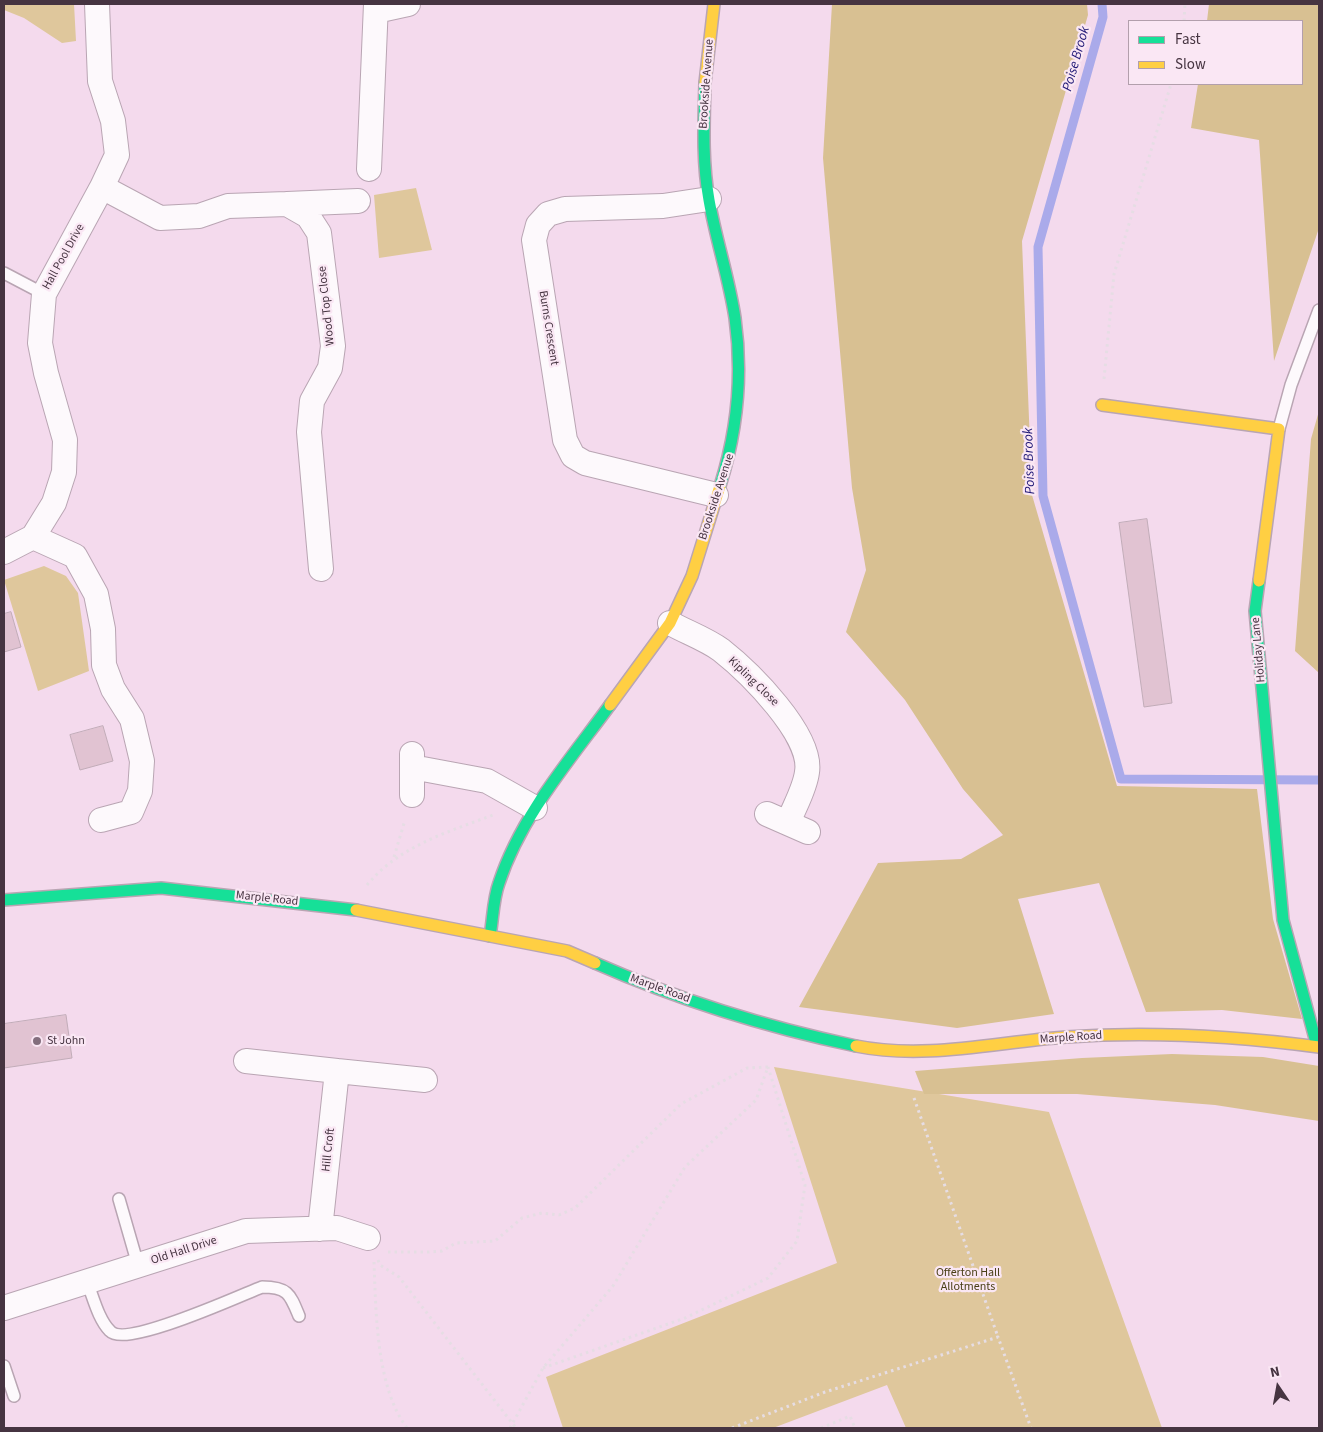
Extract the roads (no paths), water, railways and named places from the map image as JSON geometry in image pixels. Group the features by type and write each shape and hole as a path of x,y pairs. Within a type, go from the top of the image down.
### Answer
{"street":[{"name":"Hall Pool Drive","path":"33,537 54,502 64,464 65,440 46,374 40,343 44,294 102,187 117,155 114,121 100,81 97,4"},
{"path":"369,169 376,7 408,4"},
{"name":"Brookside Avenue","path":"490,936 498,885 531,805 670,623 692,576 732,449 739,389 736,319 708,199 703,145 705,71 714,4"},
{"path":"102,187 160,218 198,216 228,206 358,200"},
{"name":"Burns Crescent","path":"708,199 663,206 565,209 548,214 538,225 534,240 565,440 573,456 585,463 716,495"},
{"name":"Wood Top Close","path":"287,204 308,216 319,233 333,346 330,368 312,401 308,432 321,568"},
{"path":"1102,405 1279,429"},
{"name":"Holiday Lane","path":"1279,429 1255,611 1283,920 1318,1047"},
{"path":"4,552 33,537 75,556 96,594 103,629 104,665 113,689 132,720 142,761 140,791 131,812 101,820"},
{"name":"Kipling Close","path":"670,623 720,650 779,707 800,738 806,756 807,773 788,823"},
{"path":"412,795 412,760 487,781 531,805"},
{"name":"Marple Road","path":"4,900 161,888 350,909 567,951 656,990 794,1033 871,1049 946,1051 1065,1037 1150,1033 1250,1038 1318,1047"},
{"path":"246,1061 425,1080"},
{"name":"Hill Croft","path":"320,1229 337,1070"},
{"name":"Old Hall Drive","path":"4,1308 246,1231 336,1228 371,1245"}],"lane":[{"path":"4,273 44,294"},
{"path":"1279,429 1290,385 1319,310"},
{"path":"119,1199 138,1265"},
{"path":"87,1282 104,1322 110,1332 118,1335 146,1332 262,1287 276,1287 286,1291 292,1297 299,1316"},
{"path":"4,1366 14,1396"}],"waterway":[{"name":"Poise Brook","path":"1102,4 1103,17 1038,247 1043,496 1121,779 1319,780"}],"place":[{"name":"St John","path":"37,1041"}],"park label":[{"name":"Offerton Hall Allotments","path":"968,1280"}]}
